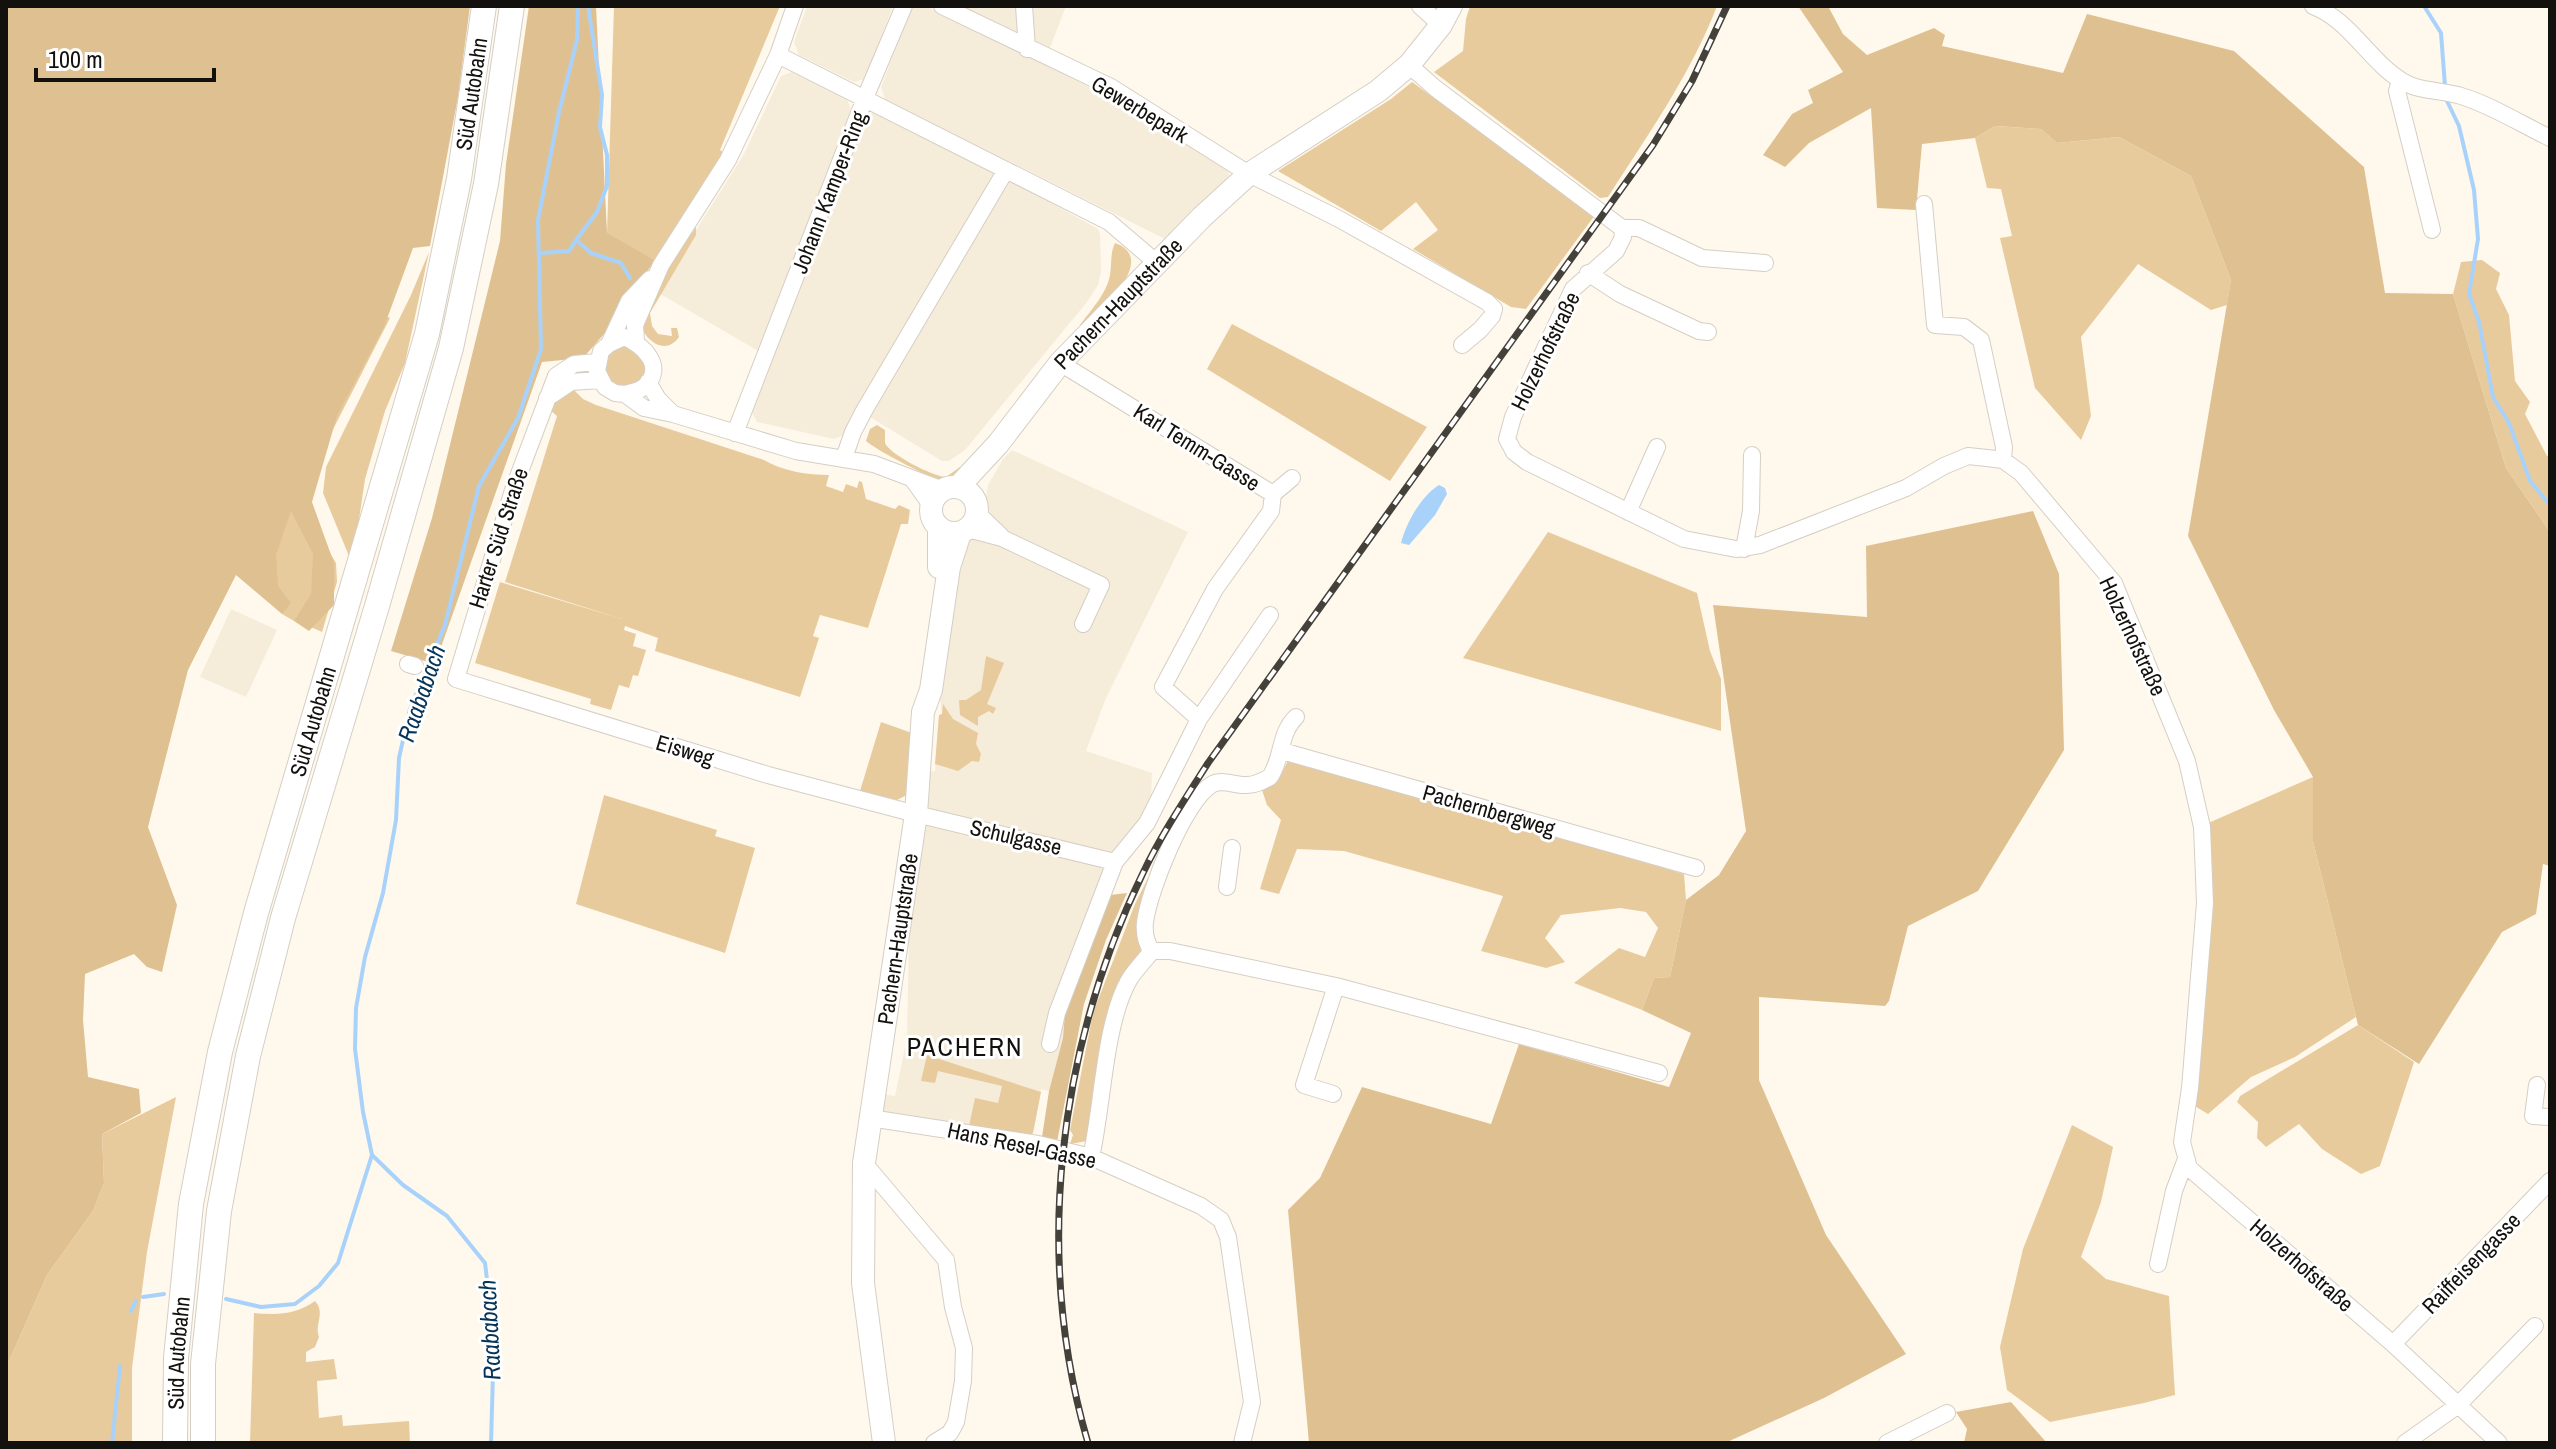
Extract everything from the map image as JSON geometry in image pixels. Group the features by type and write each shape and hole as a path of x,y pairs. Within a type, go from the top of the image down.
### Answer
{"highway":[{"name":"Süd Autobahn","path":"175,1443 176,1358 191,1204 220,1052 256,913 427,334 459,179 484,6"},
{"name":"Süd Autobahn","path":"203,1443 203,1364 219,1211 248,1056 283,918 451,348 486,184 512,6"}],"main road":[{"name":"Pachern-Hauptstraße","path":"884,1443 863,1283 864,1163 916,814 923,712 919,687 929,613 939,565 956,510 998,444 1060,363 1157,263 1249,174 1378,91 1409,65 1446,16"}],"street":[{"path":"609,344 629,301 661,265 728,160 778,55 795,6"},
{"path":"778,55 865,98 904,6"},
{"name":"Gewerbepark","path":"942,6 1111,87 1249,174"},
{"path":"1024,6 1027,49"},
{"name":"Pachern-Hauptstraße","path":"1420,6 1446,16"},
{"path":"2313,6 2338,21 2400,80 2411,86 2462,96 2550,138"},
{"path":"1409,65 1622,228 1639,228 1702,258 1765,263"},
{"path":"2400,80 2397,91 2432,230"},
{"name":"Johann Kamper-Ring","path":"735,433 865,98 1109,222 1157,263"},
{"path":"844,458 865,409 1006,170"},
{"path":"1249,174 1350,224 1487,302 1494,309 1492,316 1462,345"},
{"path":"1924,204 1935,325 1964,327 1981,340 2004,447 2003,460"},
{"name":"Holzerhofstraße","path":"1622,228 1621,244 1573,289 1513,417 1507,439 1514,452 1527,462 1684,539 1744,549 1906,488 1968,456 2003,460 2021,473 2114,583 2195,789 2202,827 2205,903 2190,1088 2182,1142 2186,1159 2195,1174 2393,1344 2499,1443"},
{"path":"636,342 635,325 661,265"},
{"name":"Holzerhofstraße","path":"1588,273 1620,294 1699,331 1708,332"},
{"path":"624,337 636,342 644,347 652,363 648,382 643,388 625,394 615,393 600,380 597,362 601,351 624,337"},
{"name":"Harter Süd Straße","path":"456,679 504,518 556,376 574,364 597,362"},
{"name":"Karl Temm-Gasse","path":"1060,363 1273,494 1271,511 1215,589 1163,687 1199,719"},
{"path":"546,399 571,382 600,380"},
{"path":"648,382 658,399 673,414"},
{"path":"625,394 644,408 796,451 874,464 913,480 1002,538 1101,585 1083,624"},
{"path":"1628,512 1657,447"},
{"path":"1744,549 1751,511 1752,455"},
{"path":"1273,494 1292,478"},
{"path":"1050,1044 1057,1013 1115,862 1147,823 1199,719 1270,615"},
{"name":"Eisweg","path":"456,679 768,775 916,814"},
{"path":"1152,951 1147,944 1144,924 1160,870 1178,831 1211,786 1221,782 1249,785 1270,777 1282,751 1285,732 1296,717"},
{"name":"Pachernbergweg","path":"1282,751 1696,868"},
{"name":"Schulgasse","path":"916,814 1115,862"},
{"path":"1227,887 1232,848"},
{"path":"1152,951 1170,951 1336,986 1659,1073"},
{"path":"1091,1157 1110,1045 1122,997 1129,980 1152,951"},
{"path":"1333,1094 1304,1085 1336,986"},
{"path":"2537,1085 2533,1116 2550,1117"},
{"name":"Hans Resel-Gasse","path":"870,1118 912,1122 1038,1144 1091,1157 1201,1206 1221,1220 1228,1237 1252,1402 1242,1443"},
{"path":"2158,1264 2174,1191 2186,1159"},
{"path":"864,1163 877,1182 943,1254 964,1348 963,1381 956,1422 950,1433 934,1443"},
{"name":"Raiffeisengasse","path":"2393,1344 2550,1181"},
{"path":"2405,1443 2457,1406 2535,1326"},
{"path":"1892,1442 1947,1413"}],"shaded area":[{"path":"6,6 470,6 458,97 430,246 413,248 384,327 337,416 312,502 334,563 334,605 309,631 294,621 311,594 313,554 291,511 276,555 278,586 291,603 282,614 236,575 188,670 148,827 177,905 162,972 147,967 134,954 85,974 83,1020 88,1077 139,1089 141,1113 102,1134 104,1183 93,1211 47,1275 6,1368"},
{"path":"529,6 596,6 607,233 655,260 605,333 583,358 542,362 435,664 391,651 432,518 500,241 506,164"},
{"path":"614,6 780,6 720,150 724,153 655,260 607,234"},
{"path":"807,6 893,6 865,79 854,82 799,55 794,42"},
{"path":"926,6 1132,108 1227,167 1230,178 1165,239 885,99 881,87 911,9"},
{"path":"942,6 1066,6 1048,53"},
{"path":"1470,6 1717,6 1667,104 1608,197 1600,198 1434,72 1463,51"},
{"path":"1798,6 1828,6 1843,34 1867,55 1934,28 1945,35 1942,46 2063,73 2087,14 2234,51 2364,167 2385,293 2453,294 2506,468 2550,532 2550,866 2543,864 2536,914 2502,932 2419,1064 2358,1025 2313,841 2313,777 2274,710 2188,536 2231,280 2191,176 2119,137 2057,143 2041,129 1995,126 1975,138 1922,144 1916,210 1877,208 1871,108 1809,143 1785,167 1763,155 1792,114 1813,103 1808,90 1843,72"},
{"path":"792,72 847,99 852,112 760,352 657,292 744,154 781,76"},
{"path":"1412,82 1595,215 1526,309 1511,307 1413,249 1438,230 1416,202 1381,231 1278,171 1391,99"},
{"path":"875,112 997,174 844,435 834,439 757,422 751,411 864,116"},
{"path":"1995,126 2041,129 2057,143 2119,137 2191,176 2231,280 2227,305 2211,310 2138,264 2081,337 2091,416 2081,440 2035,388 2000,238 2012,236 2001,189 1987,188 1975,138"},
{"path":"1010,180 1098,229 1101,272 1098,285 965,450 949,461 942,461 870,417"},
{"path":"696,227 696,235 650,313 652,326 658,334 672,336 671,328 677,328 679,337 669,345 658,345 652,342 641,326 655,287"},
{"path":"1115,243 1127,250 1131,260 1129,272 1113,297 1084,327 1080,325 1106,288"},
{"path":"429,252 405,363 385,411 365,479 357,533 349,556 323,493 326,467"},
{"path":"2482,260 2500,273 2496,289 2509,315 2515,381 2530,402 2525,414 2547,456 2550,456 2550,532 2506,468 2453,294 2461,262"},
{"path":"364,305 390,318 324,447 310,501 326,546 336,563 337,582 322,632 282,614 256,559"},
{"path":"1232,324 1427,427 1390,481 1207,369"},
{"path":"622,343 646,358 643,376 634,386 621,386 605,377 604,356"},
{"path":"569,385 583,399 596,405 787,470 829,475 826,486 843,492 846,484 857,488 859,481 862,482 866,499 895,509 899,505 910,510 908,524 901,524 868,628 820,615 813,636 819,638 800,697 655,651 658,638 625,626 624,630 636,634 633,646 646,650 638,676 633,675 629,688 619,685 611,710 590,704 591,699 475,663 500,582 622,619 505,582 557,416 550,410 553,400"},
{"path":"877,425 885,430 888,448 912,464 946,477 960,467 964,469 954,477 941,480 915,469 866,441 870,429"},
{"path":"1012,450 1188,532 1106,698 1086,751 1152,773 1150,826 1122,866 1065,1012 1063,1038 1049,1091 1041,1089 1033,1133 1028,1137 886,1113 879,1103 880,1094 895,1096 907,1038 909,936 928,772 935,771 939,715 942,714 938,683 963,545 992,517 985,502 988,485"},
{"path":"2033,511 2059,574 2064,750 1978,891 1908,926 1889,1001 1885,1006 1759,997 1759,1080 1826,1235 1906,1354 1824,1398 1725,1443 1309,1443 1288,1210 1320,1178 1362,1087 1491,1124 1519,1044 1669,1087 1691,1033 1642,1010 1654,978 1670,977 1686,900 1719,875 1746,831 1713,605 1867,617 1866,546"},
{"path":"1548,532 1697,593 1710,651 1721,679 1721,731 1463,658"},
{"path":"231,609 277,630 246,697 200,677"},
{"path":"986,656 1004,663 987,704 996,708 993,714 989,711 978,717 978,726 960,715 959,700 966,700 981,690"},
{"path":"943,704 953,719 978,733 979,762 972,761 958,771 935,764 939,715 942,714"},
{"path":"881,722 912,733 909,794 897,800 860,791"},
{"path":"1290,757 1684,874 1686,900 1670,977 1654,978 1642,1010 1574,983 1619,948 1645,957 1658,928 1646,912 1620,908 1561,915 1545,938 1565,962 1546,968 1481,951 1503,896 1344,851 1297,849 1279,894 1260,889 1281,820 1267,805 1262,790 1278,780"},
{"path":"2313,777 2313,841 2356,1017 2295,1057 2251,1077 2208,1114 2193,1105 2206,824"},
{"path":"604,795 717,830 715,836 755,848 725,953 576,904"},
{"path":"1175,824 1139,931 1141,954 1087,1141 1070,1144 1073,1135 1070,1130 1093,1013 1135,904"},
{"path":"1127,893 1106,940 1084,1004 1057,1142 1042,1137 1049,1091 1063,1038 1065,1012 1110,895"},
{"path":"2358,1025 2414,1062 2380,1166 2361,1174 2322,1149 2299,1124 2266,1147 2257,1138 2258,1122 2237,1102 2240,1096"},
{"path":"927,1055 1041,1092 1033,1133 1028,1137 969,1126 975,1098 998,1103 1002,1086 938,1071 935,1083 921,1081"},
{"path":"176,1097 147,1252 132,1368 132,1443 6,1443 6,1368 47,1275 93,1211 104,1183 102,1134"},
{"path":"2072,1125 2113,1147 2101,1202 2081,1257 2106,1279 2169,1296 2175,1395 2050,1422 2007,1390 2000,1347 2023,1249"},
{"path":"315,1301 320,1310 319,1337 315,1347 306,1352 306,1362 334,1359 337,1379 317,1381 319,1418 342,1415 343,1426 409,1421 410,1443 250,1443 254,1313 286,1313"},
{"path":"2011,1402 2047,1443 1964,1443 1967,1429 1956,1412"}],"water":[{"path":"1439,485 1445,488 1447,494 1435,515 1409,545 1401,543 1415,511"}],"waterway":[{"name":"Raababach","path":"491,1443 494,1338 485,1263 447,1216 403,1185 372,1155 355,1049 356,1008 365,957 383,893 396,820 399,758 410,709 445,625 479,486 518,418 541,349 538,220 577,40 578,6"},
{"path":"576,240 597,212 607,186 607,155 600,127 602,95 588,6"},
{"path":"2424,6 2441,33 2445,86"},
{"path":"2447,101 2459,126 2474,190 2478,239 2469,294 2479,322 2493,397 2509,423 2530,481 2550,505"},
{"path":"541,253 569,251 576,240 591,253 621,263 630,278"},
{"path":"226,1299 261,1307 295,1304 319,1286 338,1263 372,1155"},
{"path":"143,1297 164,1294"},
{"path":"131,1311 136,1301"},
{"path":"112,1443 120,1366"}],"railway":[{"path":"1088,1443 1071,1372 1061,1299 1059,1226 1063,1153 1074,1081 1091,1009 1114,940 1143,873 1165,831 1208,763 1653,145 1692,81 1727,6"}],"district":[{"name":"PACHERN","path":"965,1046"}]}
